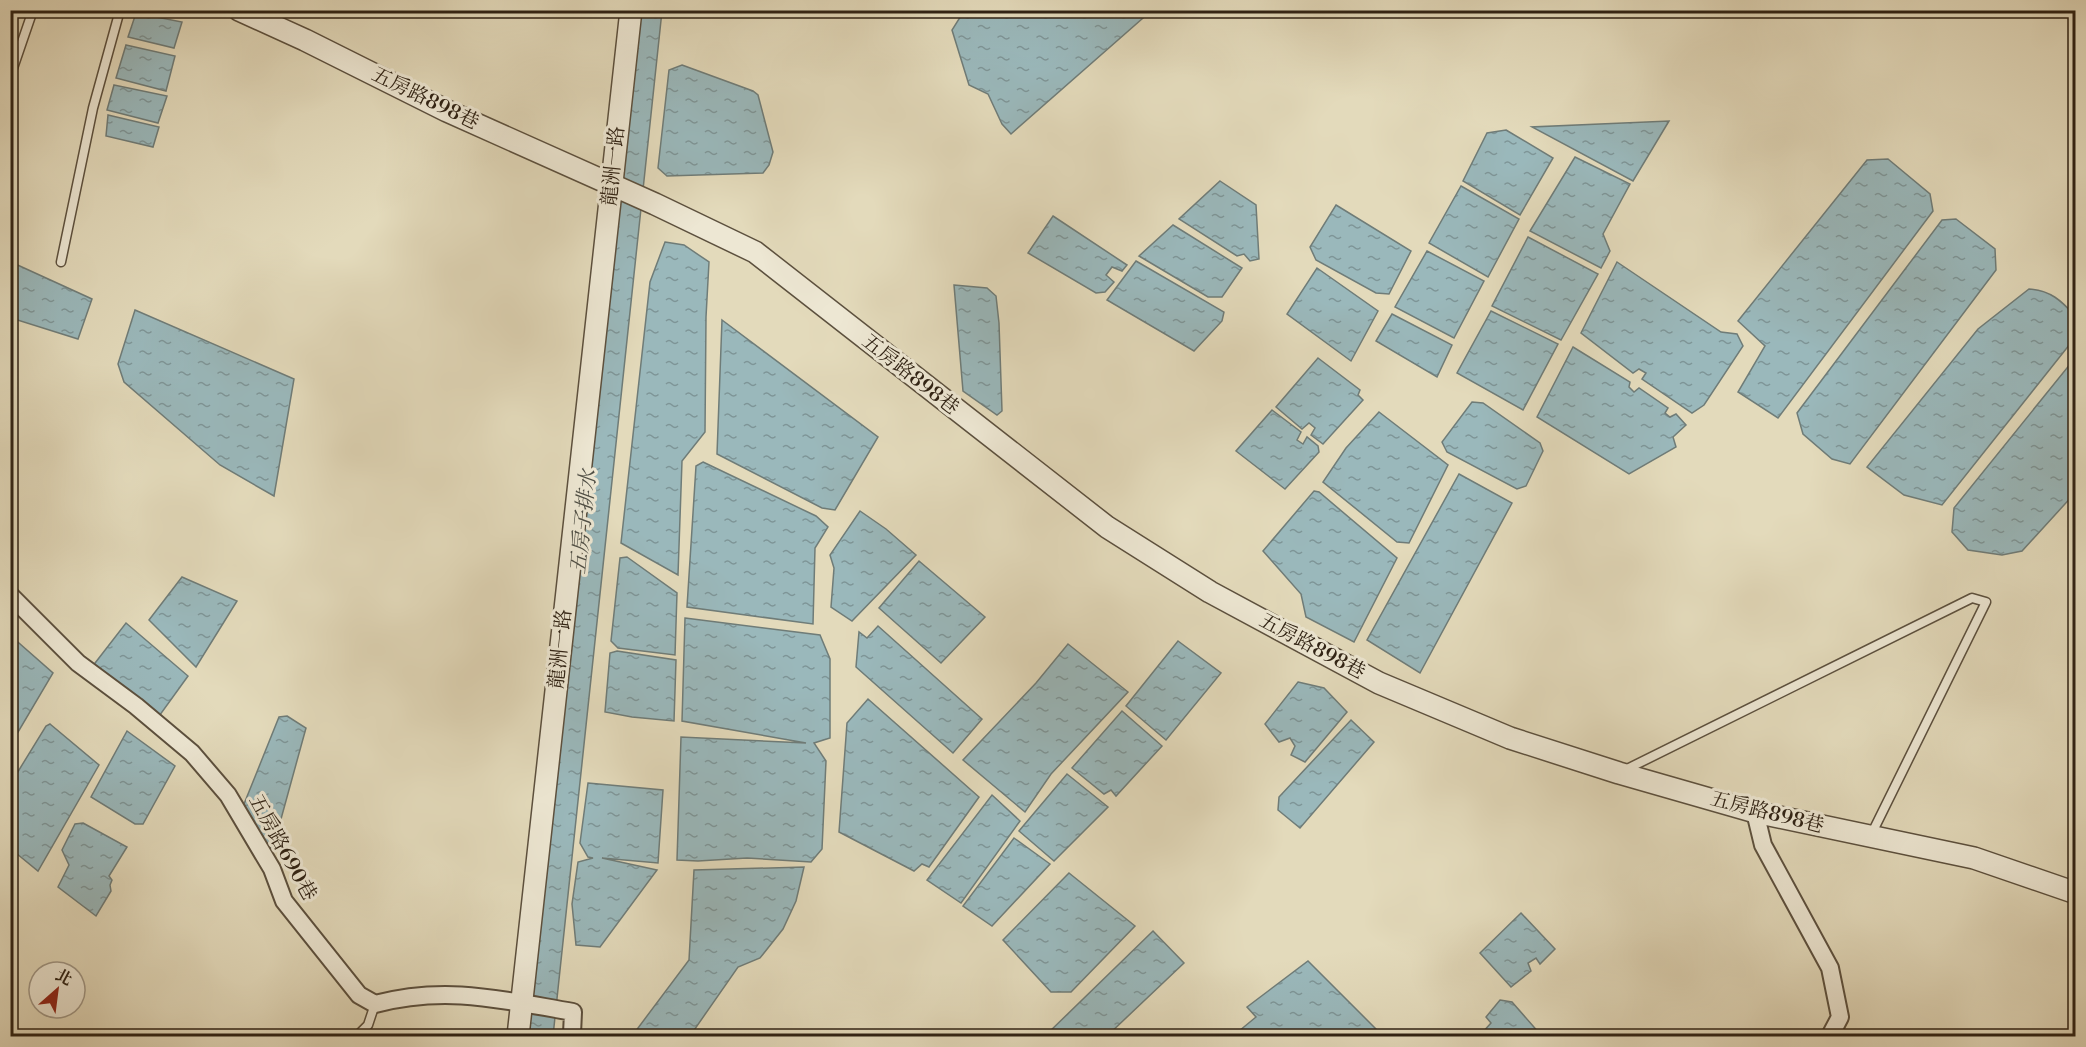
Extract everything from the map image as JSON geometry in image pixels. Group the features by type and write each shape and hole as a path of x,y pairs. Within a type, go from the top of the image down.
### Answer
{"street":[{"name":"五房路898巷","path":"239,10 305,40 447,111 613,185 755,252 1107,527 1210,592 1380,683 1510,738 1619,773 1755,812 1974,858 2076,893"},
{"name":"龍洲一路","path":"518,1036 613,185 630,10"},
{"name":"五房路690巷","path":"10,595 78,663 136,706 192,753 228,795 272,869 284,901 359,995 375,1004"},
{"path":"1755,812 1763,845 1830,969 1840,1017 1830,1036"},
{"path":"375,1004 445,993 483,996 573,1012 572,1034 574,1036"}],"lane":[{"path":"10,77 33,10"},
{"path":"61,262 93,108 120,10"},
{"path":"1619,773 1972,598 1986,602 1870,837"},
{"path":"357,1036 368,1024 375,1004"}],"water":[{"name":"五房子排水","path":"633,11 662,11 553,1036 524,1036"},
{"path":"964,11 1151,11 1011,134 1002,124 988,94 969,85 952,30"},
{"path":"136,13 182,22 174,48 128,37"},
{"path":"126,45 175,56 166,91 116,78"},
{"path":"682,65 753,91 758,95 773,152 769,165 763,173 667,176 658,168 669,70"},
{"path":"114,85 167,96 158,123 107,110"},
{"path":"108,115 159,127 153,147 106,136"},
{"path":"1669,121 1633,181 1532,127"},
{"path":"1506,130 1553,158 1520,215 1463,181 1487,133"},
{"path":"1575,157 1630,184 1603,234 1610,251 1601,268 1530,231"},
{"path":"1888,159 1930,194 1933,211 1778,418 1738,392 1765,346 1738,321 1867,160"},
{"path":"1220,181 1256,205 1259,259 1250,261 1244,254 1237,256 1179,219"},
{"path":"1461,186 1519,219 1488,277 1429,243"},
{"path":"1336,205 1411,251 1389,294 1376,293 1316,260 1310,247"},
{"path":"1053,216 1127,265 1122,271 1112,267 1106,275 1114,282 1105,292 1096,293 1028,253"},
{"path":"1956,219 1995,249 1996,270 1850,464 1832,459 1803,434 1797,413 1942,220"},
{"path":"1173,225 1242,268 1222,297 1208,297 1139,256"},
{"path":"1528,237 1598,274 1561,340 1492,306"},
{"path":"665,242 684,245 709,262 705,432 682,461 678,575 621,543 650,282"},
{"path":"1427,251 1484,281 1454,338 1395,307"},
{"path":"1136,261 1224,312 1222,321 1194,351 1107,300"},
{"path":"11,262 92,299 78,339 11,318"},
{"path":"1617,262 1721,332 1737,334 1743,346 1704,405 1692,413 1642,379 1646,373 1639,369 1633,373 1581,333"},
{"path":"1317,268 1378,311 1351,361 1287,314"},
{"path":"954,285 987,288 996,296 1002,411 997,415 963,391"},
{"path":"2029,289 2049,294 2075,316 2074,339 1942,505 1904,495 1867,467 1978,329"},
{"path":"135,310 294,379 274,496 220,465 124,382 118,364"},
{"path":"1491,311 1558,344 1523,410 1457,373"},
{"path":"1392,314 1452,345 1437,377 1376,341"},
{"path":"722,320 878,437 835,510 822,508 717,454"},
{"path":"1573,347 1630,382 1629,387 1634,392 1639,388 1668,408 1665,413 1670,417 1676,414 1686,425 1673,437 1676,447 1629,474 1537,417"},
{"path":"1318,358 1360,390 1358,395 1363,400 1323,444 1311,435 1315,428 1309,423 1302,429 1276,407"},
{"path":"2075,358 2075,493 2022,551 2002,555 1968,550 1952,532 1954,508"},
{"path":"1472,402 1483,403 1540,443 1543,451 1526,486 1517,489 1447,452 1442,442"},
{"path":"1272,410 1301,432 1297,440 1303,444 1307,437 1318,446 1319,452 1285,489 1236,451"},
{"path":"1379,412 1448,465 1409,543 1397,542 1323,482 1346,448"},
{"path":"703,462 816,516 828,527 815,548 813,624 687,607 696,466"},
{"path":"1459,474 1512,503 1420,673 1367,640"},
{"path":"1314,491 1319,492 1397,558 1354,642 1306,617 1301,594 1263,551"},
{"path":"860,511 886,529 916,555 852,621 831,607 834,568 830,555"},
{"path":"627,557 677,593 675,655 618,648 611,641 620,558"},
{"path":"919,561 985,617 941,663 879,608"},
{"path":"182,577 237,601 196,667 149,620"},
{"path":"685,618 820,635 830,659 830,738 814,743 826,761 822,849 811,862 747,858 677,860 681,737 806,743 682,721"},
{"path":"126,623 188,676 157,719 92,667"},
{"path":"878,626 982,719 953,753 856,667 859,632 867,638"},
{"path":"11,636 53,673 11,744"},
{"path":"1178,641 1221,673 1166,740 1126,706"},
{"path":"1068,644 1128,692 1051,774 1025,812 963,760 1036,683"},
{"path":"617,651 676,660 674,721 605,712 610,653"},
{"path":"1298,682 1324,688 1347,712 1305,762 1291,755 1295,746 1290,738 1279,742 1265,724"},
{"path":"868,699 979,797 929,867 922,864 914,871 839,832 847,723"},
{"path":"1122,711 1162,746 1116,796 1111,790 1104,794 1072,768"},
{"path":"287,716 306,728 270,859 242,809 279,717"},
{"path":"1351,720 1374,742 1300,828 1278,810 1279,797"},
{"path":"50,724 99,765 38,871 11,849 11,783 46,726"},
{"path":"127,731 175,766 143,824 135,824 91,797"},
{"path":"1067,774 1108,807 1054,861 1019,831"},
{"path":"588,783 663,790 658,863 602,858 657,870 600,947 576,945 572,904 578,862 593,858 588,857 580,843"},
{"path":"992,795 1020,821 961,903 927,880"},
{"path":"83,823 127,847 109,876 112,880 111,891 96,916 58,887 69,865 62,850 75,824"},
{"path":"1014,838 1050,864 992,926 963,906"},
{"path":"804,867 796,901 783,929 760,958 738,967 690,1036 632,1036 689,960 694,870"},
{"path":"1069,873 1135,926 1071,992 1051,992 1003,940"},
{"path":"1521,913 1555,949 1540,964 1536,958 1528,963 1531,971 1511,987 1480,953"},
{"path":"1153,931 1184,963 1107,1036 1045,1036"},
{"path":"1308,961 1383,1036 1233,1036 1256,1017 1247,1007"},
{"path":"1500,1000 1512,1002 1540,1034 1538,1036 1468,1036 1474,1031 1481,1034 1491,1023 1486,1017"}]}
